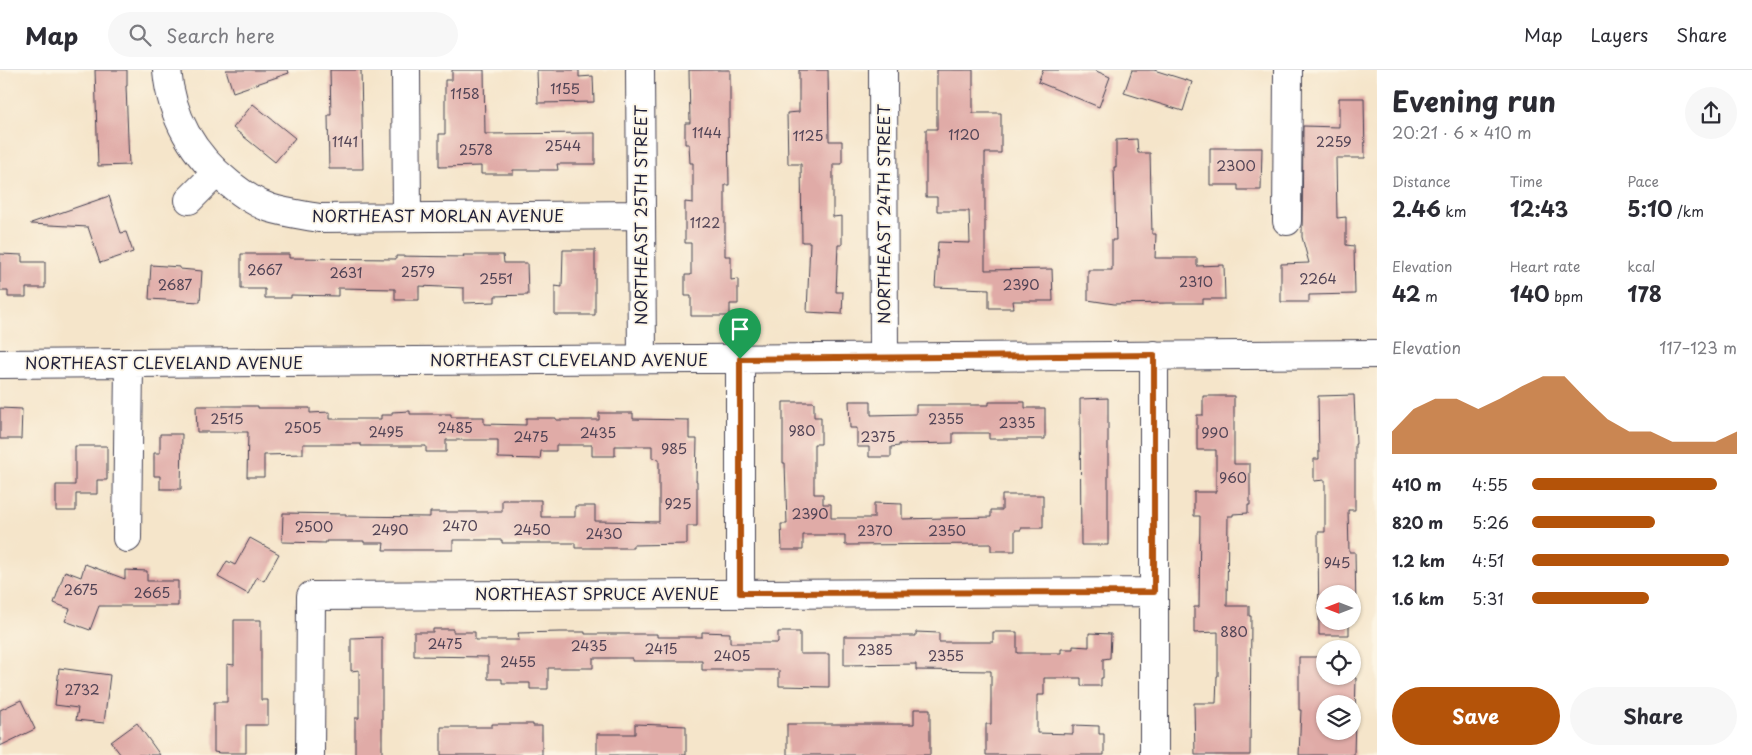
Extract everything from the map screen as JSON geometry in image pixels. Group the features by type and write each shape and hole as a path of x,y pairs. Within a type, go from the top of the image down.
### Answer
{"street":[{"name":"NORTHEAST MORLAN AVENUE","path":"167,70 168,84 175,110 185,134 200,155 216,173 245,196 268,207 290,214 319,218 641,215"},
{"path":"406,70 408,216"},
{"name":"NORTHEAST 25TH STREET","path":"640,70 642,359"},
{"name":"NORTHEAST 24TH STREET","path":"883,70 884,358"},
{"path":"1286,221 1288,70"},
{"path":"189,200 216,173"},
{"name":"NORTHEAST CLEVELAND AVENUE","path":"0,364 1377,354"},
{"path":"1154,355 1154,755"},
{"path":"740,359 740,593"},
{"path":"127,538 129,363"},
{"name":"NORTHEAST SPRUCE AVENUE","path":"310,755 310,596 1154,592"}],"building":[{"path":"95,70 127,70 129,165 98,166"},
{"path":"226,70 288,70 289,73 233,92"},
{"path":"330,70 361,70 363,169 329,169 328,115 331,115"},
{"path":"452,70 484,70 485,134 595,133 595,164 557,164 558,170 513,170 513,174 481,174 481,166 439,167 439,134 445,134 445,80 452,80"},
{"path":"537,70 579,70 579,77 593,76 594,102 538,103"},
{"path":"689,70 730,70 730,119 728,119 729,185 725,185 725,256 731,256 731,280 738,279 738,304 730,304 730,316 691,316 691,296 685,296 685,275 691,275 691,243 685,243 685,202 693,203 693,163 690,163 689,144 685,144 685,123 690,123"},
{"path":"799,70 828,70 829,141 842,141 842,164 833,164 833,217 842,216 842,245 838,245 836,292 843,292 842,314 807,312 810,242 802,242 801,164 788,164 787,113 799,112"},
{"path":"937,70 973,70 973,113 1001,113 1001,153 985,153 985,270 1052,269 1053,301 1013,301 1014,308 989,308 989,289 935,287 938,242 970,243 969,211 937,211 937,197 926,197 926,129 937,129"},
{"path":"1043,70 1094,70 1110,77 1099,107 1038,82"},
{"path":"1132,70 1154,70 1192,82 1183,111 1124,93"},
{"path":"1339,98 1364,98 1365,158 1336,158 1337,218 1346,217 1346,245 1354,246 1355,294 1309,295 1309,302 1281,302 1281,264 1309,263 1302,237 1303,126 1339,127"},
{"path":"253,104 295,138 275,162 233,128"},
{"path":"1137,139 1138,153 1150,153 1152,234 1156,234 1155,258 1197,258 1197,266 1224,265 1225,299 1203,299 1203,303 1114,304 1088,300 1088,270 1112,270 1112,240 1116,240 1114,167 1116,167 1116,140"},
{"path":"1210,148 1262,148 1261,190 1238,190 1238,185 1210,185"},
{"path":"109,196 121,233 126,232 133,252 100,263 88,227 31,224 31,223"},
{"path":"563,250 595,250 595,315 555,315 555,286 562,287"},
{"path":"0,254 22,255 22,262 45,262 45,288 26,288 26,297 8,297 8,291 0,291"},
{"path":"241,254 289,254 289,258 396,259 396,256 464,257 463,255 503,255 504,263 527,263 528,295 495,296 495,302 464,303 464,288 419,286 419,300 395,300 395,289 338,288 338,296 291,295 291,298 265,298 265,289 241,289"},
{"path":"151,265 202,271 200,302 149,299"},
{"path":"1354,395 1356,444 1355,510 1348,510 1349,552 1355,552 1356,585 1319,585 1318,532 1325,532 1325,480 1314,481 1314,459 1319,459 1318,396"},
{"path":"1203,396 1234,396 1234,464 1250,464 1250,505 1248,505 1248,513 1228,516 1227,606 1249,606 1249,616 1251,616 1250,755 1195,755 1194,703 1216,703 1218,676 1218,632 1194,633 1194,607 1199,607 1200,516 1194,516 1194,492 1216,492 1216,450 1197,450 1197,415 1203,415"},
{"path":"1108,398 1108,545 1081,545 1080,399"},
{"path":"849,401 871,401 871,415 916,414 916,405 989,405 989,402 1025,402 1025,408 1045,408 1045,439 989,439 989,433 953,433 953,443 899,444 899,446 891,447 891,457 869,457 869,447 857,447 857,428 850,428"},
{"path":"783,402 814,402 814,417 821,417 821,444 814,444 814,494 823,494 823,504 831,504 831,518 874,518 874,503 902,504 902,519 991,517 991,510 1002,510 1002,495 1043,495 1043,528 1021,528 1021,530 1015,530 1015,551 991,551 991,544 845,545 845,535 803,535 803,550 782,550 781,524 787,524 785,463 783,463"},
{"path":"196,406 310,408 310,413 330,412 330,419 381,419 381,415 392,415 392,412 410,411 410,414 451,414 451,417 484,417 484,424 526,425 526,418 599,420 599,413 633,413 633,419 689,420 689,439 697,439 697,526 687,526 687,544 633,545 633,548 575,548 575,543 502,543 502,540 453,540 453,550 383,550 384,543 364,543 364,541 326,541 326,543 282,542 283,513 430,517 430,512 502,512 502,500 541,500 541,517 575,517 575,506 595,506 595,521 659,522 659,459 652,458 652,446 615,446 615,456 592,456 592,445 556,445 556,451 541,451 540,459 498,458 498,440 446,440 446,452 426,452 426,446 303,444 303,454 264,455 264,477 247,477 248,432 197,432"},
{"path":"0,408 22,409 21,439 0,439"},
{"path":"160,434 182,434 181,489 160,489 160,476 154,476 154,453 160,453"},
{"path":"75,446 107,446 107,480 97,480 97,494 76,494 76,511 56,511 56,485 75,485"},
{"path":"250,538 279,554 264,581 257,577 248,594 218,577 227,561 235,565"},
{"path":"85,564 125,579 125,570 147,571 147,581 178,581 178,606 99,606 90,630 65,621 70,609 54,603 65,571 81,577"},
{"path":"234,620 261,620 261,700 268,700 268,725 246,725 246,753 220,753 214,752 214,702 227,702 227,664 234,665"},
{"path":"433,629 453,629 453,632 475,632 475,640 519,640 518,633 585,632 585,634 657,634 657,637 702,637 702,632 730,633 730,643 778,643 778,632 800,632 800,654 829,654 829,687 779,686 778,670 702,670 702,661 632,661 632,658 593,658 593,668 548,668 548,689 530,689 530,683 502,683 502,679 488,679 488,657 414,656 414,632 433,632"},
{"path":"1319,630 1349,630 1349,635 1319,635"},
{"path":"916,632 939,633 939,642 993,642 993,632 1017,632 1017,653 1061,653 1061,649 1073,649 1073,646 1089,647 1089,633 1111,634 1110,658 1103,659 1101,686 1081,686 1081,678 1044,678 1044,695 1037,695 1037,733 1073,734 1073,725 1099,726 1099,734 1104,734 1104,755 986,755 986,724 991,724 991,671 916,670 916,664 844,665 844,636 916,636"},
{"path":"382,637 382,755 355,755 355,718 359,718 359,670 351,671 351,638"},
{"path":"1299,657 1316,657 1316,685 1356,685 1356,695 1316,695 1316,740 1354,740 1354,755 1299,755 1301,710 1299,710"},
{"path":"59,668 110,675 104,723 76,720 78,708 55,705"},
{"path":"21,700 35,729 0,746 0,710"},
{"path":"914,709 930,709 930,755 787,755 787,724 914,724"},
{"path":"137,723 160,755 121,755 111,742"},
{"path":"492,724 533,724 533,726 542,726 542,755 441,755 441,727 492,727"},
{"path":"635,724 686,726 686,755 597,755 597,734 635,734"}],"route":[{"path":"1154,355 1154,592 740,593 740,359 1154,355"}]}
